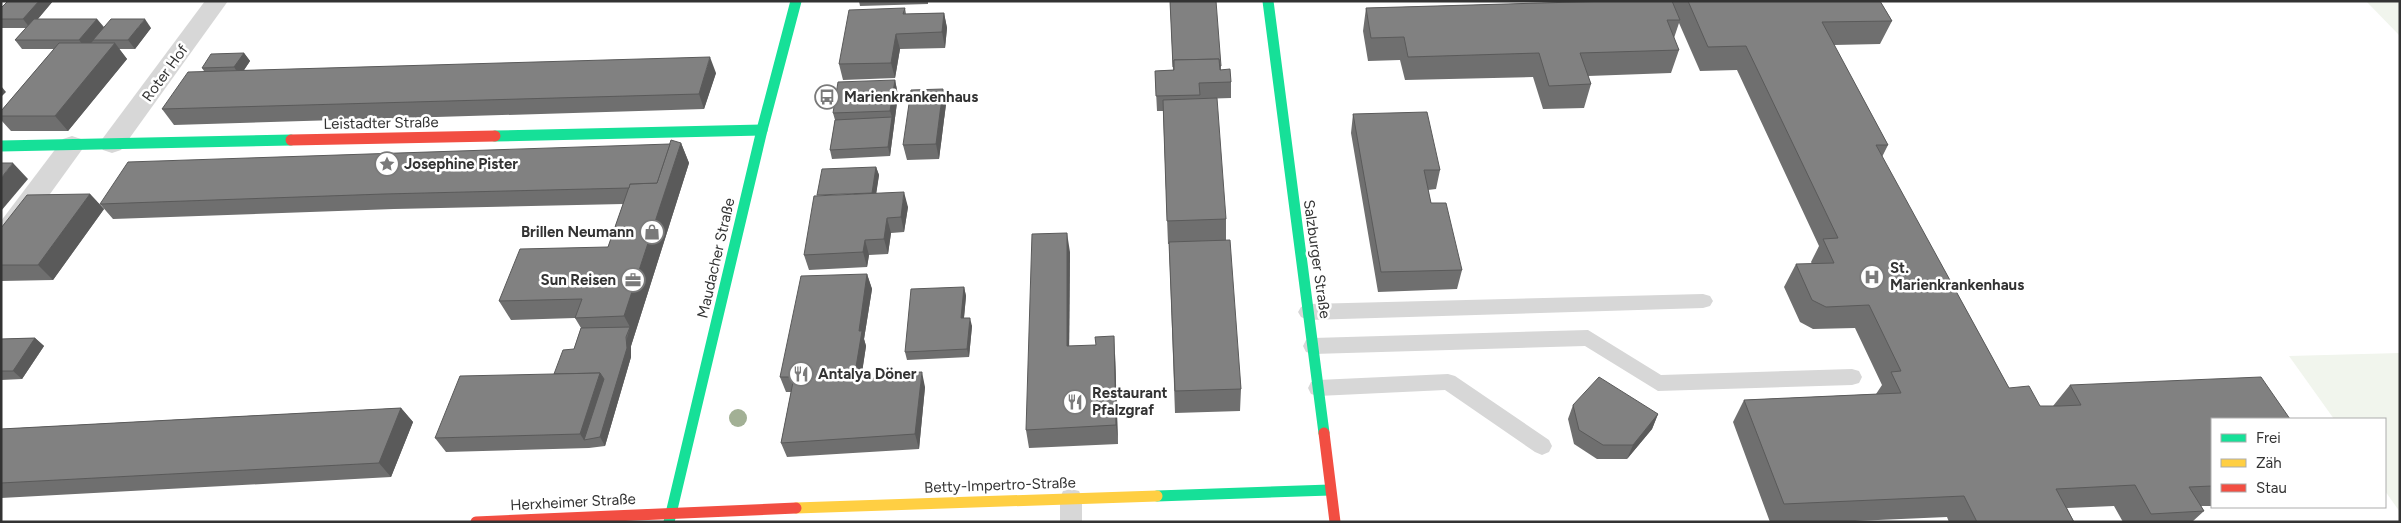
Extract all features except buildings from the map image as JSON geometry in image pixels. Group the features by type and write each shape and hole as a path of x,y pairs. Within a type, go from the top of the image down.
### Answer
{"street":[{"name":"Roter Hof","path":"112,144 217,1"},
{"name":"Maudacher Straße","path":"670,517 762,130 796,1"},
{"name":"Salzburger Straße","path":"1268,1 1335,522"},
{"name":"Leistadter Straße","path":"1,146 762,130"},
{"path":"1,241 72,145"},
{"name":"Betty-Impertro-Straße","path":"670,517 1071,498 1330,490"},
{"name":"Herxheimer Straße","path":"476,522 670,517"}],"lane":[{"path":"1308,312 1704,300"},
{"path":"1313,346 1588,338 1658,383 1852,377"},
{"path":"1318,388 1448,382 1542,446"},
{"path":"1070,522 1071,498"}],"shaded area":[{"path":"2366,1 2400,1 2400,36"},
{"path":"2400,353 2400,512 2386,492 2386,418 2333,418 2289,356"}],"traffic: fast":[{"path":"669,522 762,130 796,1"},
{"path":"1268,1 1324,433"},
{"path":"495,136 762,130"},
{"path":"1,146 291,140"},
{"path":"1157,496 1330,490"}],"traffic: slow":[{"path":"796,508 1157,496"}],"traffic: jam":[{"path":"291,140 495,136"},
{"path":"1324,433 1335,522"},
{"path":"476,522 796,508"}],"place":[{"name":"Marienkrankenhaus","path":"827,97"},
{"name":"Josephine Pister","path":"387,164"},
{"name":"Brillen Neumann","path":"652,232"},
{"name":"St. Marienkrankenhaus","path":"1872,277"},
{"name":"Sun Reisen","path":"633,280"},
{"name":"Antalya Döner","path":"801,374"},
{"name":"Restaurant Pfalzgraf","path":"1075,402"}]}
